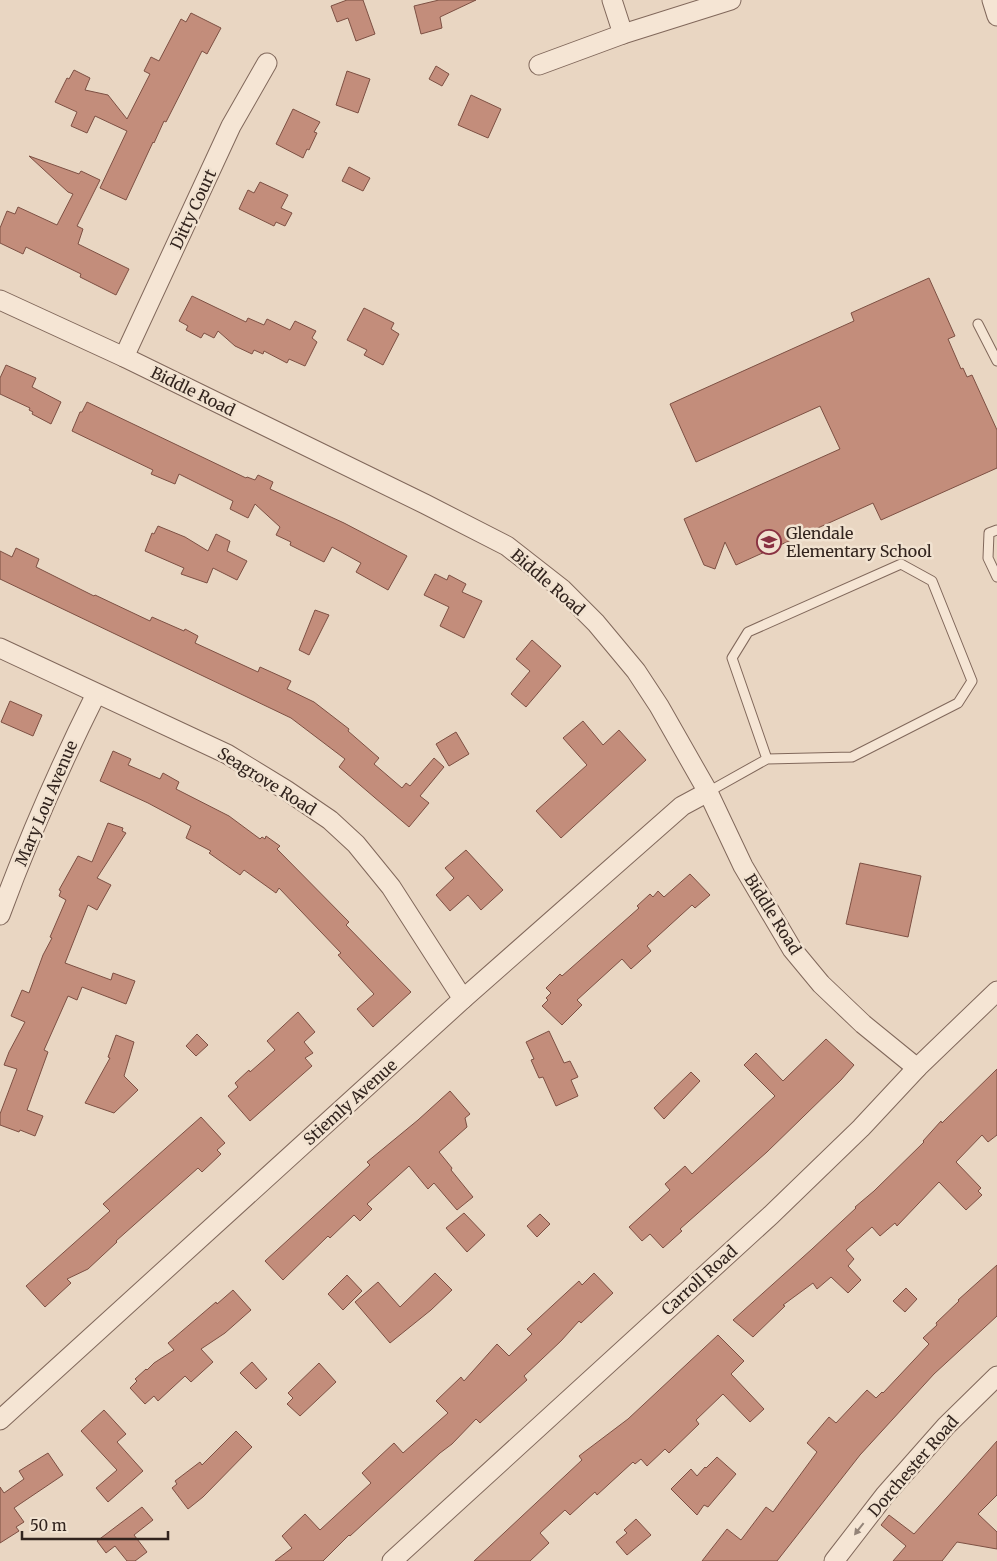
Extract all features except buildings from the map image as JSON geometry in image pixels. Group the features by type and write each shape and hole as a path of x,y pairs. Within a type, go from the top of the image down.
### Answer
{"street":[{"path":"612,0 623,34"},
{"path":"538,65 623,34 731,0"},
{"path":"992,0 997,16"},
{"name":"Ditty Court","path":"124,358 231,126 266,63"},
{"name":"Biddle Road","path":"0,300 124,358 507,546 562,589 596,623 636,671 659,706 708,792 742,866 792,949 821,984 856,1018 898,1055 917,1068"},
{"name":"Seagrove Road","path":"0,648 227,754 286,790 330,820 356,844 391,887 464,999"},
{"name":"Mary Lou Avenue","path":"0,915 14,876 66,752 96,694"},
{"name":"Stiemly Avenue","path":"0,1420 464,999 682,806 708,792"},
{"name":"Carroll Road","path":"392,1561 771,1215 861,1128 917,1068 997,991"},
{"name":"Dorchester Road","path":"834,1561 885,1495 946,1426 997,1376"}],"lane":[{"path":"978,324 997,361"},
{"path":"997,530 989,533 988,558 997,577"},
{"path":"708,792 767,759 852,756 958,703 972,681 932,580 901,564 748,632 732,658 767,759"}],"place":[{"name":"Glendale Elementary School","path":"769,542"}]}
